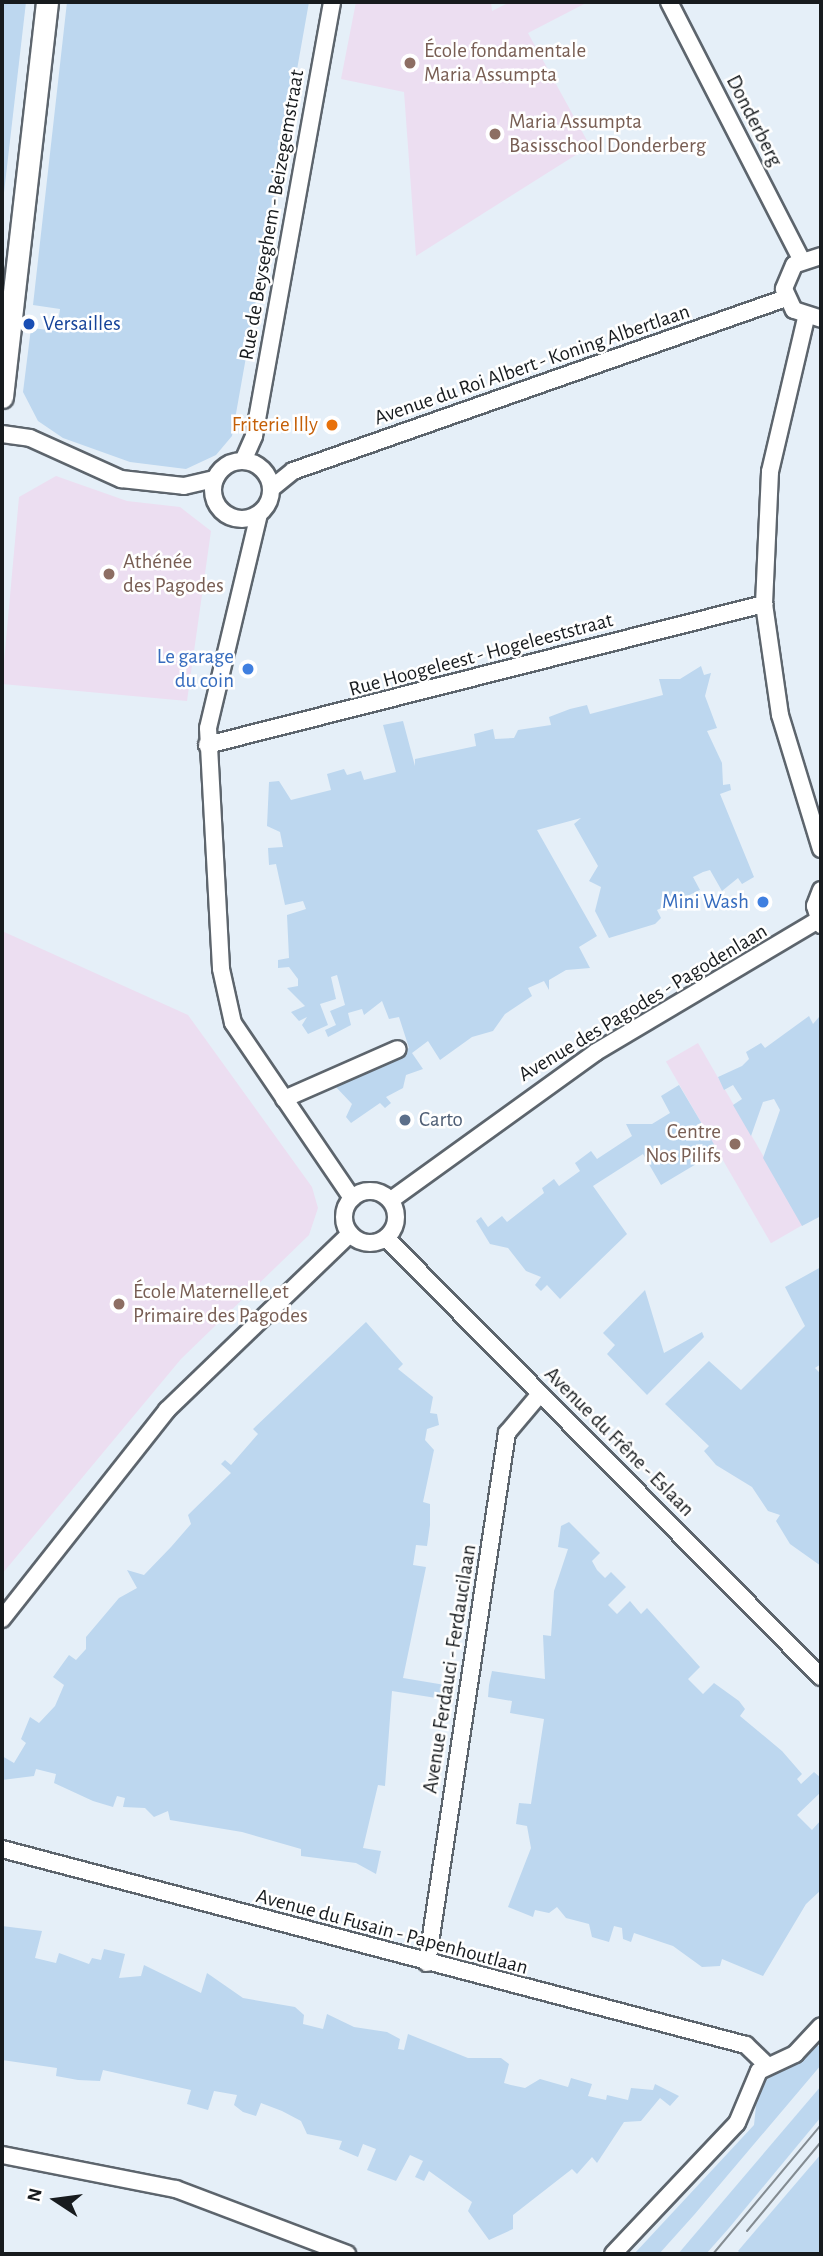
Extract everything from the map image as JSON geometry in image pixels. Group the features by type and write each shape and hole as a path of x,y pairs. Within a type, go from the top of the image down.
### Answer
{"street":[{"path":"2,397 47,2"},
{"name":"Rue de Beyseghem - Beizegemstraat","path":"259,472 254,436 332,2"},
{"name":"Donderberg","path":"669,2 801,259"},
{"path":"821,256 801,259 785,280 786,298 814,318 770,472 764,604 780,715 821,849"},
{"name":"Avenue du Roi Albert - Koning Albertlaan","path":"259,472 293,471 786,298"},
{"path":"2,433 30,438 109,476 184,486 215,501 239,520 247,554"},
{"path":"184,486 215,479 229,464 259,472 259,514 214,685 207,744 228,1006 284,1099 352,1198"},
{"path":"215,479 215,501"},
{"path":"239,520 259,514"},
{"name":"Rue Hoogeleest - Hogeleeststraat","path":"207,744 764,604"},
{"name":"Avenue des Pagodes - Pagodenlaan","path":"391,1200 596,1052 819,923 821,890"},
{"path":"284,1099 398,1049"},
{"path":"376,1191 391,1200 397,1220 386,1238 367,1243 350,1234 344,1215 352,1198 376,1191"},
{"path":"2,1619 167,1410 350,1234"},
{"name":"Avenue du Frêne - Eslaan","path":"386,1238 821,1677"},
{"name":"Avenue Ferdauci - Ferdaucilaan","path":"428,1963 507,1433 540,1394"},
{"name":"Avenue du Fusain - Papenhoutlaan","path":"2,1849 746,2045 766,2064"},
{"path":"613,2254 737,2123 766,2064 796,2054 821,2026"},
{"path":"2,2155 176,2189 347,2254"}],"shaded area":[{"path":"2,2 26,2 2,210"},
{"path":"67,2 309,2 232,436 216,455 186,469 130,462 63,438 38,421 23,392 31,328 57,331 60,309 33,305"},
{"path":"356,2 491,2 492,11 510,2 588,2 528,33 590,146 416,256 404,92 341,79"},
{"name":"Athénée des Pagodes","path":"56,476 127,501 180,507 211,531 187,701 2,684 19,497"},
{"path":"701,666 704,675 711,673 705,696 717,728 707,731 722,763 723,785 730,784 731,790 720,794 754,877 742,884 738,878 722,891 710,870 703,872 693,877 700,890 657,910 661,918 655,924 609,938 595,911 601,887 589,881 598,866 574,824 581,818 537,830 597,936 579,947 590,968 566,970 549,980 549,990 544,981 528,988 532,996 505,1014 493,1031 472,1037 440,1060 428,1041 412,1053 423,1069 406,1075 403,1088 386,1097 391,1103 385,1108 380,1103 351,1123 346,1117 352,1104 335,1086 338,1080 409,1048 399,1017 389,1019 382,1001 364,1015 362,1009 348,1013 351,1025 328,1037 325,1030 336,1025 330,1011 345,1005 337,975 331,977 336,999 320,1004 328,1025 308,1034 302,1025 307,1017 299,1021 291,1012 305,1006 287,988 298,986 298,979 289,967 278,968 278,960 289,958 287,915 306,909 303,901 285,905 276,864 269,865 268,848 283,847 280,832 267,826 269,782 279,781 291,800 331,790 327,774 344,769 347,775 361,771 364,780 396,772 383,725 403,721 415,766 415,759 476,746 474,734 493,729 495,739 514,738 518,730 551,725 549,717 570,709 587,705 590,714 663,695 659,679 680,679"},
{"name":"École Maternelle et Primaire des Pagodes","path":"2,931 188,1015 312,1187 318,1208 309,1235 181,1359 2,1574"},
{"path":"809,1016 813,1024 819,1017 821,1022 821,1216 802,1226 763,1158 780,1110 774,1099 763,1102 751,1136 733,1105 742,1099 733,1085 724,1090 718,1077 742,1066 749,1059 746,1052 761,1043 765,1048"},
{"name":"Centre Nos Pilifs","path":"698,1043 803,1225 771,1243 666,1062"},
{"path":"679,1085 718,1151 661,1185 643,1154 593,1186 627,1234 560,1299 547,1285 541,1291 535,1285 541,1277 526,1271 508,1248 490,1244 476,1221 481,1217 488,1227 502,1216 507,1222 544,1193 542,1188 554,1179 559,1186 580,1171 575,1163 591,1151 597,1159 632,1136 626,1124 652,1124 670,1113 661,1096"},
{"path":"821,1267 821,1364 815,1368 821,1374 821,1566 790,1544 776,1521 780,1515 768,1511 752,1487 716,1465 704,1451 709,1446 665,1404 709,1361 741,1390 805,1326 785,1287"},
{"path":"645,1290 664,1353 702,1332 704,1337 647,1395 607,1354 615,1345 603,1333"},
{"path":"366,1322 403,1364 398,1369 433,1397 430,1413 437,1414 439,1425 427,1429 425,1440 434,1450 423,1502 430,1504 427,1546 416,1545 413,1565 426,1567 403,1678 451,1686 449,1700 392,1691 385,1786 378,1785 363,1848 381,1851 376,1874 356,1863 301,1856 301,1849 242,1832 170,1820 168,1811 154,1817 145,1808 123,1807 125,1798 117,1796 113,1807 93,1801 54,1783 56,1774 36,1769 34,1776 2,1780 2,1756 14,1763 26,1743 21,1739 30,1717 39,1723 55,1706 64,1685 53,1677 69,1655 76,1660 86,1649 86,1637 119,1598 137,1588 127,1570 144,1575 171,1547 191,1524 188,1515 231,1473 221,1464 225,1460 231,1465 258,1434 253,1429"},
{"path":"569,1522 600,1553 592,1561 597,1570 605,1578 611,1572 626,1587 608,1605 617,1614 630,1601 641,1614 647,1608 700,1667 688,1679 703,1694 714,1683 739,1701 745,1709 740,1716 782,1751 802,1774 797,1779 801,1784 814,1772 821,1778 821,1792 797,1815 812,1830 821,1820 821,1890 806,1904 763,1976 722,1959 720,1966 702,1967 673,1946 634,1933 631,1942 623,1939 622,1928 614,1926 609,1942 592,1937 589,1924 566,1918 557,1907 549,1913 535,1910 533,1917 508,1907 531,1848 527,1826 516,1824 519,1803 531,1804 544,1719 510,1713 512,1701 488,1697 489,1685 492,1671 545,1679 543,1635 551,1636 554,1591 568,1549 558,1547 561,1526"},
{"path":"2,1926 42,1931 35,1958 56,1963 59,1953 89,1964 92,1958 101,1960 104,1949 125,1954 119,1978 141,1976 144,1965 201,1993 207,1973 243,1998 295,2007 304,2015 303,2024 323,2029 327,2014 354,2027 387,2032 400,2039 398,2049 404,2050 408,2034 468,2058 501,2058 509,2064 504,2083 511,2085 525,2088 540,2079 568,2087 571,2078 592,2084 588,2096 606,2100 607,2095 628,2100 631,2088 653,2090 655,2084 679,2096 670,2106 660,2098 641,2121 624,2122 597,2163 592,2157 577,2174 572,2169 513,2215 513,2229 489,2240 468,2211 472,2202 429,2171 424,2181 415,2177 423,2161 410,2155 396,2181 367,2170 376,2149 363,2144 358,2157 339,2149 342,2141 307,2134 301,2121 282,2111 261,2103 256,2116 243,2112 234,2105 237,2095 214,2091 208,2110 187,2104 191,2090 103,2070 100,2081 78,2080 56,2076 57,2068 2,2060"},
{"path":"812,2045 821,2046 821,2065 694,2215 659,2254 634,2254 754,2125 758,2086"},
{"path":"821,2086 821,2117 729,2228 706,2254 678,2254"},
{"path":"821,2154 821,2254 741,2254 738,2251"}],"tram line":[{"path":"713,2254 821,2125"},
{"path":"747,2231 821,2142"}],"place":[{"name":"École fondamentale Maria Assumpta","path":"410,63"},
{"name":"Maria Assumpta Basisschool Donderberg","path":"495,134"},
{"name":"Versailles","path":"29,324"},
{"name":"Friterie Illy","path":"332,425"},
{"name":"Athénée des Pagodes","path":"109,574"},
{"name":"Le garage du coin","path":"248,669"},
{"name":"Mini Wash","path":"763,902"},
{"name":"Carto","path":"405,1120"},
{"name":"Centre Nos Pilifs","path":"735,1144"},
{"name":"École Maternelle et Primaire des Pagodes","path":"119,1304"}]}
